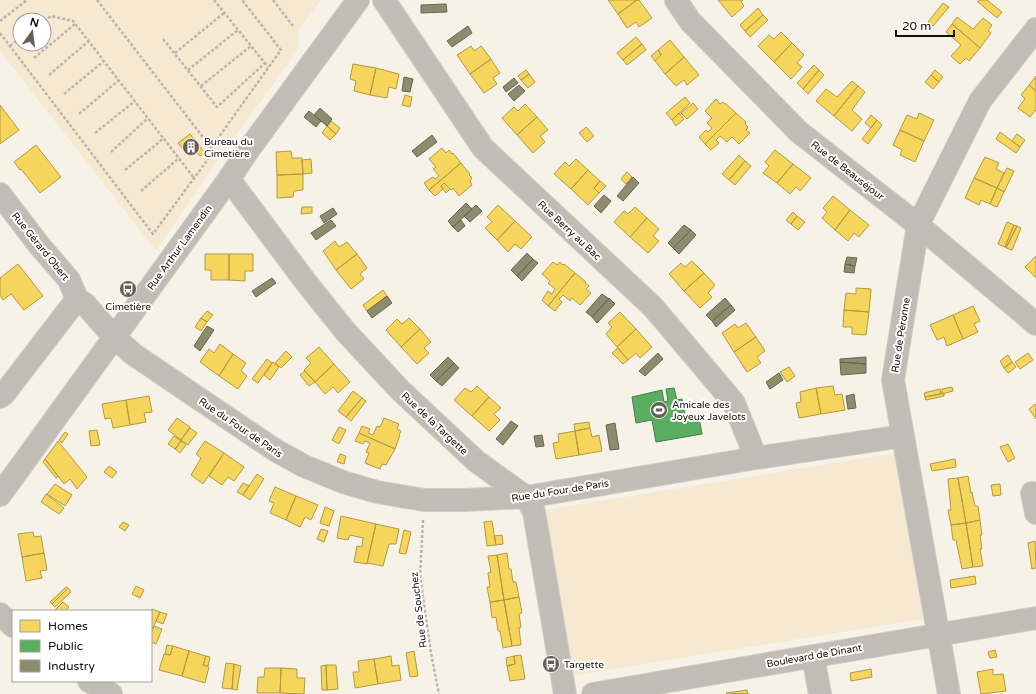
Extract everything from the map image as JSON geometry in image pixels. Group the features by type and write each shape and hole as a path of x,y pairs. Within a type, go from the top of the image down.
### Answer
{"street":[{"name":"Rue Arthur Lamendin","path":"0,495 358,0"},
{"name":"Rue Berry au Bac","path":"384,0 483,148 653,307 734,403 756,458"},
{"name":"Rue de Beauséjour","path":"676,0 690,21 799,132 918,225 1036,324"},
{"name":"Rue de Péronne","path":"949,694 893,380 918,225 980,101 1036,29"},
{"name":"Rue de la Targette","path":"231,176 305,281 355,342 400,390 476,461 526,497 534,512 565,694"},
{"name":"Rue Gérard Obert","path":"0,194 39,245 69,280 77,299 85,304 114,337"},
{"path":"0,397 4,394 77,299"},
{"name":"Rue du Four de Paris","path":"114,337 139,358 275,450 304,466 344,482 377,492 424,500 465,500 526,497 756,458 904,436"},
{"path":"0,614 12,625"},
{"name":"Boulevard de Dinant","path":"593,694 692,686 813,656 1036,618"},
{"path":"813,656 820,694"},
{"path":"91,682 111,694"}],"path":[{"path":"0,21 27,0"},
{"path":"97,0 214,151 231,176"},
{"path":"214,0 268,67"},
{"path":"211,148 281,50 242,0"},
{"path":"273,0 293,26"},
{"path":"176,53 224,13"},
{"path":"52,16 73,21 194,178"},
{"path":"34,58 75,24"},
{"path":"188,70 238,30"},
{"path":"0,32 153,234 214,151"},
{"path":"163,39 176,53 217,107 265,63"},
{"path":"49,75 89,41"},
{"path":"201,86 251,46"},
{"path":"64,94 104,61"},
{"path":"79,114 119,80"},
{"path":"95,133 135,101"},
{"path":"111,152 148,118"},
{"path":"125,170 164,138"},
{"path":"141,191 179,158"},
{"name":"Rue de Souchez","path":"424,500 420,576 431,653 439,694"}],"shaded area":[{"path":"0,0 321,0 299,30 298,50 219,158 156,251 0,51"},
{"path":"895,453 923,619 571,676 544,510"}],"building: Homes":[{"path":"608,0 637,0 618,14"},
{"path":"639,0 652,18 639,27 636,22 627,28 618,14"},
{"path":"718,0 743,0 741,2 744,6 732,17"},
{"path":"979,0 987,0 1002,12 997,18 978,2"},
{"path":"943,3 949,7 933,26 928,22"},
{"path":"758,8 763,15 745,31 740,25"},
{"path":"763,15 768,20 750,37 745,31"},
{"path":"957,17 973,29 983,18 992,25 988,31 991,33 980,48 952,24"},
{"path":"952,24 980,48 969,61 966,58 960,64 951,56 961,45 946,32"},
{"path":"781,32 792,43 774,62 758,46 769,35 774,39"},
{"path":"636,37 642,44 623,60 617,53"},
{"path":"670,40 684,57 665,74 655,61 661,55 658,50"},
{"path":"792,43 804,55 797,63 802,67 791,79 774,62"},
{"path":"642,44 646,50 627,65 623,60"},
{"path":"471,46 474,51 481,46 491,59 470,74 457,55"},
{"path":"658,50 661,55 655,61 651,56"},
{"path":"684,57 699,75 687,85 684,80 676,86 665,74"},
{"path":"491,59 500,73 493,78 497,84 484,93 470,74"},
{"path":"353,64 376,68 370,95 354,91 356,81 350,79"},
{"path":"814,65 819,70 803,89 797,83"},
{"path":"376,68 399,74 396,89 389,87 387,98 370,95"},
{"path":"526,70 529,74 521,80 518,76"},
{"path":"819,70 824,75 808,94 803,89"},
{"path":"935,70 943,77 939,82 931,75"},
{"path":"529,74 535,82 528,88 521,80"},
{"path":"931,75 939,82 933,89 925,82"},
{"path":"1036,76 1036,91 1029,85"},
{"path":"852,81 858,86 834,116 816,101 826,89 837,97"},
{"path":"1029,85 1036,91 1036,110 1030,117 1018,108 1025,99 1021,95"},
{"path":"858,86 865,92 852,110 862,119 852,131 834,116"},
{"path":"405,95 412,97 410,107 402,105"},
{"path":"685,97 690,103 672,120 666,113"},
{"path":"716,99 720,104 723,102 736,113 705,144 699,137 706,130 708,132 712,128 707,123 712,118 705,111"},
{"path":"693,103 698,109 687,119 681,113"},
{"path":"525,104 537,117 517,135 502,118 514,107 518,111"},
{"path":"0,105 19,130 0,144"},
{"path":"679,113 684,119 676,126 672,120"},
{"path":"736,113 746,122 745,124 748,127 746,130 750,133 739,144 732,137 727,142 720,136 716,140 719,143 711,150 705,144"},
{"path":"919,113 934,120 924,141 900,130 907,115 917,119"},
{"path":"871,115 877,120 871,128 865,123"},
{"path":"537,117 548,130 540,136 545,142 533,153 517,135"},
{"path":"877,120 882,125 868,144 862,139"},
{"path":"331,121 340,128 336,134 327,126"},
{"path":"327,126 336,134 330,140 322,133"},
{"path":"586,127 594,136 587,142 579,133"},
{"path":"900,130 924,141 915,162 900,155 902,150 893,145"},
{"path":"1000,132 1020,147 1016,153 996,139"},
{"name":"Bureau du Cimetière","path":"190,134 205,153 200,156 196,151 189,156 178,143"},
{"path":"1017,134 1025,140 1020,147 1012,141"},
{"path":"36,145 61,177 40,193 14,162"},
{"path":"442,148 446,153 449,150 452,154 453,153 461,163 429,190 424,183 433,177 435,179 439,176 433,169 436,167 429,159"},
{"path":"775,150 793,164 777,183 763,173 769,166 765,162"},
{"path":"291,151 292,158 302,158 303,174 277,175 276,152"},
{"path":"739,155 745,161 729,180 722,174"},
{"path":"985,157 999,163 996,169 1004,173 997,188 974,178"},
{"path":"311,159 312,173 303,174 302,160"},
{"path":"576,159 588,170 571,189 554,174 565,162 569,166"},
{"path":"745,161 751,166 735,185 729,180"},
{"path":"461,163 472,178 470,181 472,185 459,196 453,188 451,190 444,183 441,186 443,189 435,196 429,190"},
{"path":"793,164 811,178 800,191 796,187 790,194 777,183"},
{"path":"1007,168 1014,171 1004,192 997,188"},
{"path":"588,170 600,181 594,188 599,193 588,205 571,189"},
{"path":"627,172 632,177 626,184 621,179"},
{"path":"303,174 303,190 294,191 293,197 277,198 277,175"},
{"path":"974,178 997,188 990,204 981,200 979,205 965,198"},
{"path":"600,181 606,186 599,193 594,188"},
{"path":"444,183 450,189 446,193 441,186"},
{"path":"997,188 1004,192 997,207 990,204"},
{"path":"833,196 850,210 835,230 822,218 827,212 823,208"},
{"path":"498,205 515,221 497,240 485,228 492,222 487,217"},
{"path":"302,207 312,207 312,213 301,214"},
{"path":"635,207 647,218 630,237 614,222 624,211 628,214"},
{"path":"850,210 869,225 859,237 854,233 848,241 835,230"},
{"path":"793,212 797,216 791,224 786,220"},
{"path":"797,216 805,222 798,230 791,224"},
{"path":"647,218 659,229 653,236 659,241 648,253 630,237"},
{"path":"515,221 532,237 521,249 515,244 508,252 497,240"},
{"path":"1007,222 1014,225 1005,247 998,244"},
{"path":"1014,225 1017,226 1006,248 1005,247"},
{"path":"1017,226 1021,228 1012,250 1006,248"},
{"path":"335,241 339,247 347,242 357,254 336,270 323,251"},
{"path":"205,254 229,254 229,280 211,280 211,270 205,270"},
{"path":"229,254 253,254 253,271 245,271 245,281 229,280"},
{"path":"357,254 367,268 360,274 364,279 351,289 336,270"},
{"path":"1036,256 1036,278 1025,267"},
{"path":"692,261 704,273 684,291 669,274 681,263 685,267"},
{"path":"553,262 557,265 560,262 563,265 564,264 575,273 548,306 542,300 548,291 552,294 555,289 548,283 550,281 542,274"},
{"path":"18,264 43,296 24,310 11,294 3,300 0,295 0,278"},
{"path":"575,273 586,282 585,283 589,286 586,289 591,293 580,305 572,298 570,301 563,295 559,299 562,302 555,311 548,306"},
{"path":"704,273 715,285 708,293 712,297 700,308 684,291"},
{"path":"856,288 871,289 869,312 844,310 846,293 856,294"},
{"path":"383,290 387,296 367,311 363,305"},
{"path":"973,306 980,321 974,324 978,332 963,339 953,315"},
{"path":"844,310 869,312 866,335 852,334 852,327 843,327"},
{"path":"207,311 213,315 207,322 201,318"},
{"path":"620,312 636,329 617,347 606,334 612,327 608,323"},
{"path":"953,315 963,339 947,346 944,337 937,340 930,325"},
{"path":"201,318 207,322 201,331 195,327"},
{"path":"409,318 420,329 401,347 386,330 397,319 402,324"},
{"path":"746,323 756,337 734,352 722,333 735,324 738,328"},
{"path":"420,329 431,342 424,348 429,353 417,364 401,347"},
{"path":"636,329 652,347 640,358 636,353 628,360 617,347"},
{"path":"756,337 765,351 757,357 761,363 747,372 734,352"},
{"path":"220,344 233,354 219,376 200,362 209,349 214,353"},
{"path":"319,347 334,364 315,382 304,370 311,363 306,358"},
{"path":"618,348 628,360 623,364 612,353"},
{"path":"286,351 292,357 281,368 275,363"},
{"path":"1028,353 1033,360 1020,369 1015,362"},
{"path":"233,354 246,363 241,371 247,376 238,389 219,376"},
{"path":"1008,355 1012,362 1004,368 1000,361"},
{"path":"267,359 272,363 258,383 252,379"},
{"path":"273,362 279,367 270,380 264,375"},
{"path":"1012,362 1016,367 1008,373 1004,368"},
{"path":"334,364 350,382 338,393 333,387 325,394 315,382"},
{"path":"789,367 795,376 787,382 780,372"},
{"path":"305,371 315,382 309,386 300,375"},
{"path":"477,386 489,397 472,416 454,400 465,388 471,392"},
{"path":"833,386 835,395 842,394 845,410 821,414 816,388"},
{"path":"952,387 953,391 942,394 942,389"},
{"path":"816,388 821,414 799,418 796,403 801,402 800,392"},
{"path":"940,389 941,394 925,397 924,393"},
{"path":"353,391 362,398 346,417 338,411"},
{"path":"944,393 944,396 926,400 925,397"},
{"path":"149,396 152,412 144,413 146,422 130,425 126,400"},
{"path":"489,397 501,408 494,414 500,420 489,431 472,416"},
{"path":"362,398 366,401 351,421 346,417"},
{"path":"126,400 130,425 113,428 111,418 105,419 102,404"},
{"path":"1035,404 1036,406 1036,419 1029,409"},
{"path":"177,418 190,427 181,440 168,430"},
{"path":"384,418 399,424 397,429 401,431 395,449 359,433 362,426 370,429 368,433 373,435 377,426 380,427"},
{"path":"589,422 590,428 575,431 574,424"},
{"path":"339,427 346,430 339,444 332,440"},
{"path":"190,428 197,433 188,445 181,440"},
{"path":"590,428 592,437 599,435 602,451 579,455 575,431"},
{"path":"97,430 100,445 91,446 89,431"},
{"path":"575,431 579,455 556,459 553,443 559,442 558,434"},
{"path":"65,432 68,434 62,443 59,440"},
{"path":"359,433 395,449 386,465 382,464 380,469 365,463 369,453 366,452 370,443 365,441 363,444 355,441"},
{"path":"174,436 181,441 175,449 168,444"},
{"path":"58,441 87,477 77,489 70,479 64,484 45,459"},
{"path":"181,441 186,445 180,453 175,449"},
{"path":"205,441 224,453 203,484 191,475 201,458 196,454"},
{"path":"1008,444 1015,458 1008,462 1000,447"},
{"path":"224,453 244,467 234,481 228,477 222,485 209,476"},
{"path":"340,454 346,456 344,464 337,462"},
{"path":"45,459 58,476 56,478 43,462"},
{"path":"955,459 956,467 932,471 930,464"},
{"path":"109,466 117,472 112,478 104,472"},
{"path":"257,474 264,479 250,500 243,495"},
{"path":"968,476 975,506 978,506 980,520 966,523 958,478"},
{"path":"958,478 966,523 951,525 948,510 951,510 948,479"},
{"path":"243,483 249,486 243,495 237,492"},
{"path":"55,484 72,495 65,506 47,494"},
{"path":"1000,484 1001,495 993,496 991,485"},
{"path":"275,487 296,496 286,520 270,513 274,503 269,501"},
{"path":"46,494 64,508 59,514 41,502"},
{"path":"296,496 318,505 311,520 305,517 300,527 286,520"},
{"path":"325,507 334,511 329,526 320,523"},
{"path":"341,516 376,524 367,564 354,562 357,546 362,547 363,538 350,535 348,540 337,538"},
{"path":"980,520 982,549 980,549 983,566 973,567 966,523"},
{"path":"492,521 496,545 487,546 484,522"},
{"path":"123,522 129,525 125,531 119,527"},
{"path":"966,523 973,567 962,569 956,540 953,540 951,525"},
{"path":"376,524 399,529 396,544 389,544 383,566 367,563"},
{"path":"321,529 328,531 324,542 317,539"},
{"path":"404,530 411,532 406,554 399,553"},
{"path":"33,532 34,537 41,536 44,553 22,557 18,534"},
{"path":"502,535 503,544 496,545 494,536"},
{"path":"1035,541 1036,568 1032,569 1028,543"},
{"path":"44,553 47,570 40,571 42,578 26,581 22,557"},
{"path":"507,553 509,569 511,569 513,582 516,582 519,597 504,600 497,555"},
{"path":"497,555 504,600 490,602 487,587 490,587 488,573 491,572 488,556"},
{"path":"975,576 976,584 951,588 950,580"},
{"path":"136,586 144,590 140,598 132,594"},
{"path":"66,587 68,588 52,604 50,602"},
{"path":"68,588 71,592 55,607 52,604"},
{"path":"519,597 522,613 519,614 521,645 512,646 504,600"},
{"path":"504,600 512,646 503,648 496,617 492,618 490,602"},
{"path":"63,602 69,607 66,610 55,610"},
{"path":"152,609 160,612 152,631 152,610"},
{"path":"160,612 167,614 163,624 156,621"},
{"path":"154,626 162,629 156,644 152,642 152,631"},
{"path":"167,645 173,646 170,655 165,654"},
{"path":"173,646 189,651 182,676 159,670 164,654 170,655"},
{"path":"995,650 997,657 990,658 988,652"},
{"path":"189,651 206,656 203,665 209,667 205,683 182,676"},
{"path":"414,651 418,676 410,677 406,653"},
{"path":"521,655 525,679 510,681 507,666 515,664 514,656"},
{"path":"206,656 210,657 208,666 203,665"},
{"path":"391,656 392,666 399,665 401,680 378,684 374,659"},
{"path":"514,656 515,664 507,666 506,658"},
{"path":"374,659 378,684 355,688 353,672 359,672 358,661"},
{"path":"226,663 234,664 232,689 222,688"},
{"path":"234,664 241,666 237,690 232,689"},
{"path":"326,665 327,690 322,690 321,666"},
{"path":"326,665 336,665 338,689 327,690"},
{"path":"265,668 281,668 280,693 257,693 258,677 264,677"},
{"path":"281,668 297,669 297,678 305,678 304,694 280,693"},
{"path":"871,669 872,677 851,681 850,673"},
{"path":"993,669 993,675 1003,674 1006,691 981,694 977,672"},
{"path":"747,690 748,694 726,693"}],"building: Public":[{"name":"Amicale des Joyeux Javelots","path":"674,388 677,400 682,399 686,420 699,418 702,434 656,442 652,420 636,423 632,397 662,390 664,402 668,401 666,389"}],"building: Industry":[{"path":"446,4 447,12 421,13 421,5"},
{"path":"468,26 472,33 452,47 447,41"},
{"path":"404,77 413,79 410,92 402,91"},
{"path":"514,78 518,83 506,92 503,87"},
{"path":"519,85 525,91 514,101 508,94"},
{"path":"320,108 332,119 327,126 314,115"},
{"path":"309,111 321,121 316,127 304,117"},
{"path":"432,135 437,142 417,157 412,151"},
{"path":"633,177 639,183 623,201 617,196"},
{"path":"604,195 611,201 601,213 594,206"},
{"path":"466,203 472,209 453,227 448,221"},
{"path":"476,205 482,211 470,222 464,216"},
{"path":"333,208 337,214 324,223 320,216"},
{"path":"331,220 336,226 316,240 311,233"},
{"path":"461,220 465,226 458,232 453,227"},
{"path":"684,225 691,230 673,248 668,243"},
{"path":"691,230 696,235 679,254 673,248"},
{"path":"527,253 533,259 517,276 511,270"},
{"path":"847,257 857,258 855,266 845,264"},
{"path":"533,259 538,263 522,281 517,276"},
{"path":"845,264 855,266 854,273 844,272"},
{"path":"272,278 276,283 256,297 252,291"},
{"path":"602,294 609,299 592,317 586,312"},
{"path":"387,296 392,303 372,318 367,311"},
{"path":"609,298 615,304 597,323 592,317"},
{"path":"725,298 731,305 712,321 706,315"},
{"path":"731,305 735,310 716,327 712,321"},
{"path":"207,326 214,330 200,351 194,346"},
{"path":"658,353 663,359 645,376 639,371"},
{"path":"448,357 454,363 436,381 430,375"},
{"path":"866,357 866,364 840,362 840,359"},
{"path":"840,362 866,364 866,373 841,375"},
{"path":"454,363 459,368 442,386 436,381"},
{"path":"779,373 783,380 770,389 766,382"},
{"path":"854,394 856,408 848,409 846,396"},
{"path":"511,421 518,426 503,445 496,439"},
{"path":"615,423 619,449 610,450 606,425"},
{"path":"542,435 544,446 536,447 534,436"}],"place":[{"name":"Bureau du Cimetière","path":"191,147"},
{"name":"Cimetière","path":"128,289"},
{"name":"Amicale des Joyeux Javelots","path":"659,410"},
{"name":"Targette","path":"551,664"}]}
